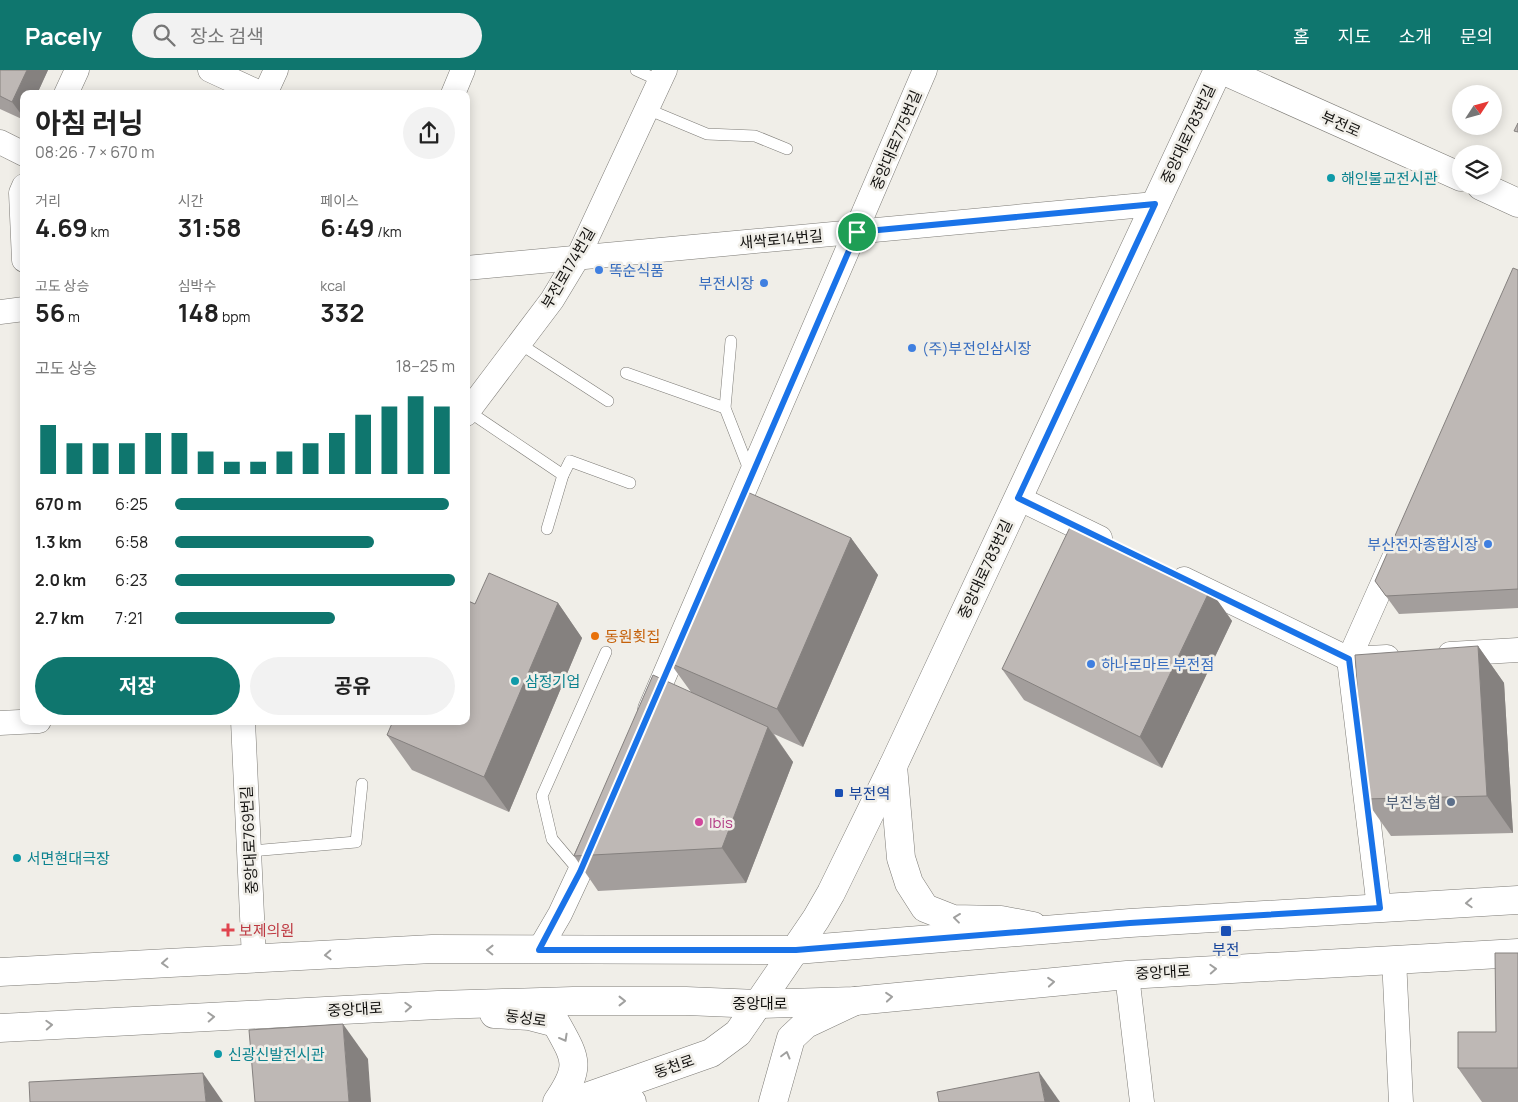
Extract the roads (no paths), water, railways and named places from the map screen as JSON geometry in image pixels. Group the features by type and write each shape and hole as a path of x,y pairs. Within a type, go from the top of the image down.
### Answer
{"main road":[{"name":"부전로","path":"1220,70 1452,173"},
{"name":"중앙대로783번길","path":"758,1004 796,950 831,892 893,766 1155,204 1220,70"},
{"path":"1501,195 1518,203"},
{"path":"893,766 901,858 910,883 925,908 953,919 1001,920 1057,930"},
{"path":"0,972 432,949 796,950 1130,923 1518,900"},
{"name":"중앙대로","path":"0,1028 262,1024 438,1005 601,1001 758,1004 855,1000 1127,975 1518,953"},
{"path":"773,1102 791,1038 806,1024 855,1000"},
{"name":"동천로","path":"570,1100 711,1053 738,1033 758,1004"},
{"name":"동성로","path":"438,1005 492,1014 529,1016 556,1023 574,1056 570,1100"},
{"path":"570,1100 632,1102"}],"street":[{"path":"68,90 77,70"},
{"path":"210,70 254,90"},
{"path":"265,90 276,70"},
{"path":"455,90 463,70"},
{"name":"중앙대로775번길","path":"642,727 857,232 925,70"},
{"name":"부전로174번길","path":"470,408 552,300 578,257 662,75"},
{"path":"0,142 20,152"},
{"name":"새싹로14번길","path":"470,268 1155,204"},
{"path":"0,312 20,310"},
{"path":"1018,498 1117,546"},
{"path":"1380,908 1349,659 1404,534"},
{"path":"1161,568 1349,659 1518,650"},
{"path":"0,723 20,722"},
{"name":"중앙대로769번길","path":"243,725 251,852 254,959"},
{"path":"539,950 580,872 604,818"},
{"path":"1394,959 1401,1102"},
{"path":"1127,975 1142,1102"}],"lane":[{"path":"636,70 662,75"},
{"path":"647,109 707,134 755,136 787,149"},
{"path":"731,341 725,408 751,474"},
{"path":"520,344 608,401"},
{"path":"626,373 725,408"},
{"path":"470,414 563,475"},
{"path":"547,529 563,475 570,461 630,483"},
{"path":"580,872 552,839 542,796 606,652"},
{"path":"251,852 356,842 362,784"}],"place":[{"name":"해인불교전시관","path":"1331,178"},
{"name":"똑순식품","path":"599,270"},
{"name":"부전시장","path":"764,283"},
{"name":"(주)부전인삼시장","path":"912,348"},
{"name":"부산전자종합시장","path":"1488,544"},
{"name":"동원횟집","path":"595,636"},
{"name":"하나로마트 부전점","path":"1091,664"},
{"name":"삼정기업","path":"515,681"},
{"name":"부전역","path":"839,793"},
{"name":"부전농협","path":"1451,802"},
{"name":"Ibis","path":"699,822"},
{"name":"서면현대극장","path":"17,858"},
{"name":"보제의원","path":"228,930"},
{"name":"부전","path":"1226,931"},
{"name":"신광신발전시관","path":"218,1054"}]}
